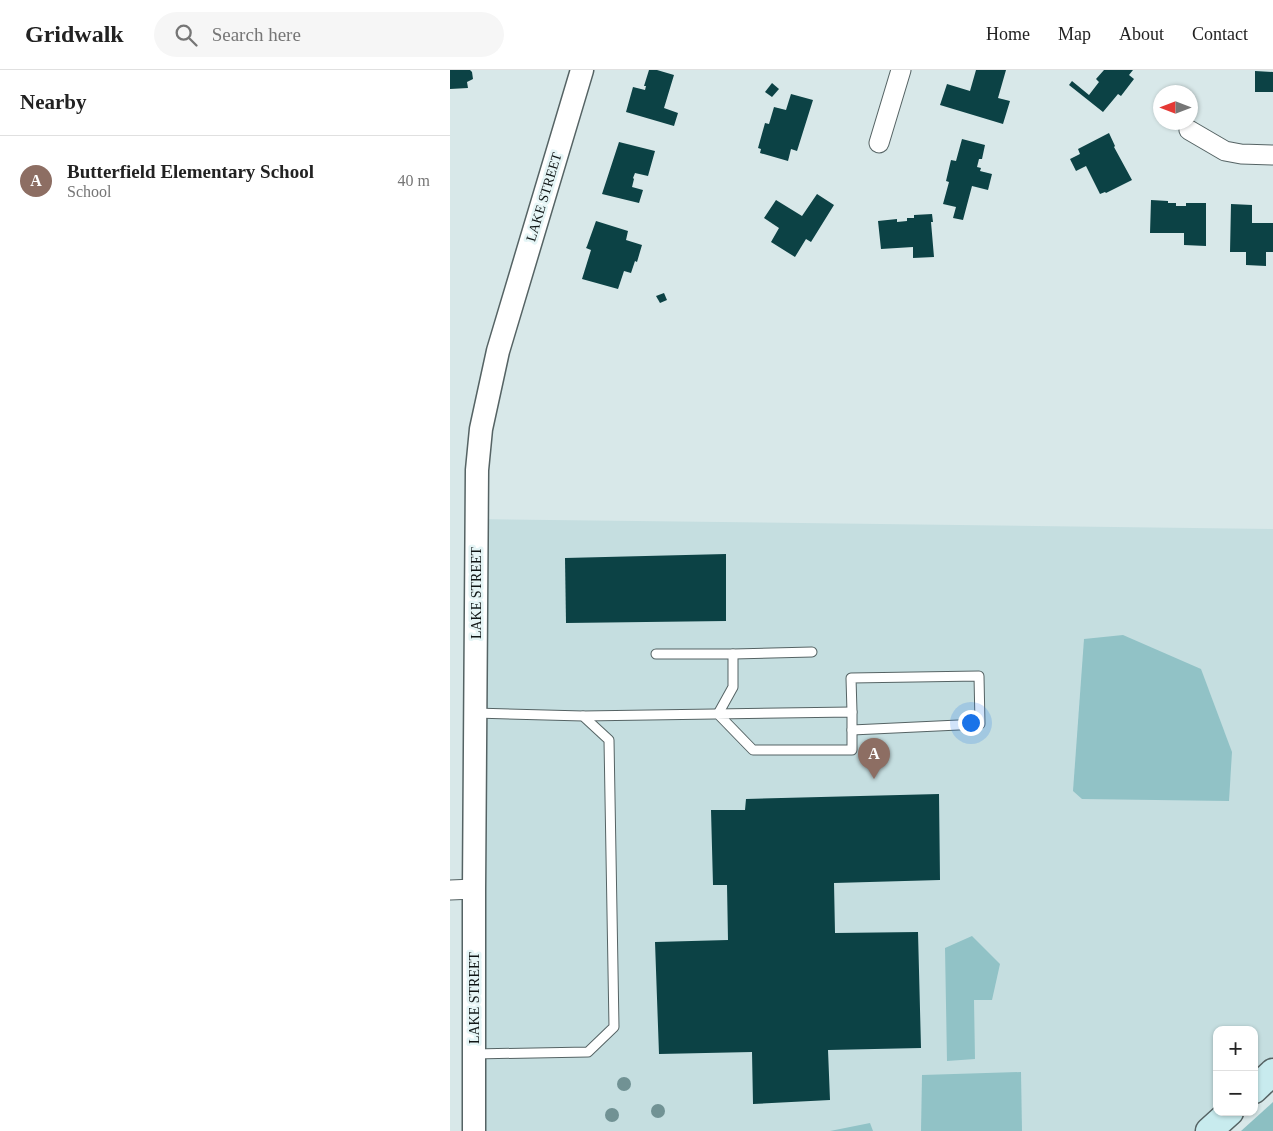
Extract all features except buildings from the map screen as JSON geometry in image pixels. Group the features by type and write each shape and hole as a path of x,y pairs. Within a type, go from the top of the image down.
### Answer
{"main road":[{"path":"1258,1086 1273,1072"},
{"path":"1209,1131 1226,1116"}],"street":[{"name":"LAKE STREET","path":"474,1131 476,470 481,429 498,351 582,70"},
{"path":"879,143 901,70"},
{"path":"1190,130 1225,151 1241,154 1273,155"},
{"path":"450,890 474,889"}],"lane":[{"path":"656,654 812,652"},
{"path":"718,714 734,687 734,654"},
{"path":"718,714 753,750 852,750 851,678 979,676 980,724 852,730"},
{"path":"475,713 583,716 852,712"},
{"path":"474,1054 588,1052 614,1027 609,740 583,716"}],"shaded area":[{"path":"476,519 1273,529 1273,1072 1258,1085 1258,1026 1213,1026 1213,1116 1199,1131 475,1131"},
{"path":"1123,635 1201,669 1232,752 1229,801 1082,799 1073,791 1084,639"},
{"path":"972,936 1000,964 992,1000 974,1000 975,1059 947,1061 945,948"},
{"path":"1021,1072 1022,1131 921,1131 922,1075"},
{"path":"1273,1102 1273,1131 1241,1131 1258,1116"},
{"path":"870,1123 873,1131 830,1131"}],"place":[{"name":"Butterfield Elementary School","path":"874,779"}]}
